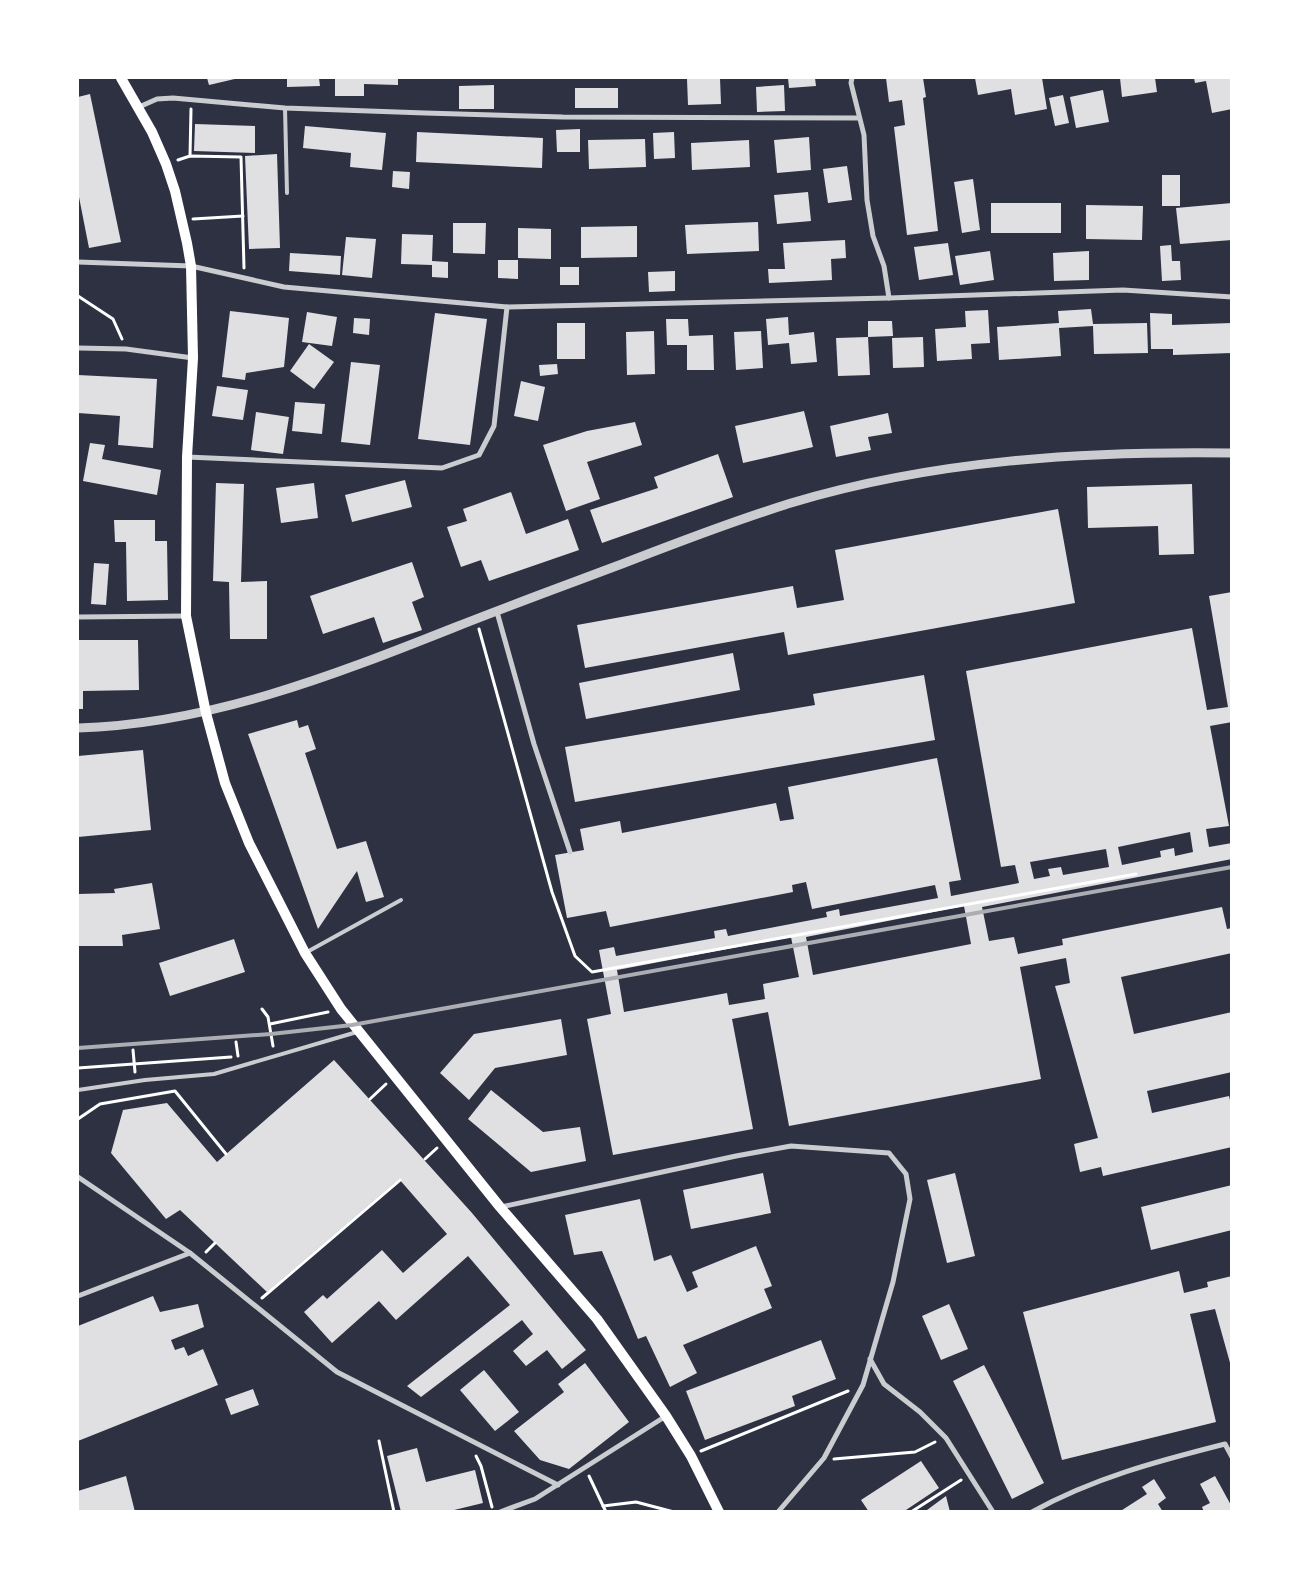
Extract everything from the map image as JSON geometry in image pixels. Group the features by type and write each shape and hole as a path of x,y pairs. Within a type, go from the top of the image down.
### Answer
{"main road":[{"path":"121,78 139,107 166,164 183,220 191,266 193,358 186,456 186,616 206,713 225,783 249,843 304,953 341,1009 500,1207 597,1319 666,1416 691,1456 720,1512"}],"street":[{"path":"852,78 866,152 867,200 873,236 884,266 890,298"},
{"path":"139,107 157,99 191,99 285,108 564,117 859,118"},
{"path":"78,262 191,266 284,288 507,307 890,298 1123,290 1232,296"},
{"path":"186,456 442,468 479,456 494,426 507,307"},
{"path":"78,348 126,350 193,358"},
{"path":"78,728 163,721 206,713 272,695 406,647 475,619 707,532 791,503 896,476 1064,456 1108,453 1232,453"},
{"path":"497,612 534,744 570,852"},
{"path":"78,617 186,616"},
{"path":"500,1207 791,1146 889,1153 906,1174 910,1199 893,1282 863,1385 824,1458 778,1512"},
{"path":"78,1178 190,1253 337,1372 558,1485"},
{"path":"78,1296 190,1253"},
{"path":"870,1359 884,1384 920,1412 946,1438 994,1512"},
{"path":"500,1512 535,1499 666,1416"},
{"path":"1032,1512 1068,1492 1142,1465 1232,1441"},
{"path":"1225,1444 1232,1457"}],"lane":[{"path":"285,108 286,193"},
{"path":"304,953 401,900"},
{"path":"78,1090 145,1080 214,1074 358,1032"}],"path":[{"path":"190,156 191,99"},
{"path":"166,164 190,156 241,157 244,277 242,278"},
{"path":"183,220 242,216"},
{"path":"78,296 114,319 126,350"},
{"path":"475,619 552,892 575,956 592,972 1136,874"},
{"path":"262,1009 270,1024 274,1048 266,1050"},
{"path":"270,1024 341,1009"},
{"path":"236,1042 238,1056"},
{"path":"133,1050 134,1064"},
{"path":"78,1068 245,1055"},
{"path":"370,1099 394,1077"},
{"path":"78,1120 100,1104 175,1091 226,1154"},
{"path":"254,1305 400,1180"},
{"path":"691,1456 863,1385"},
{"path":"466,1438 481,1466 493,1512"},
{"path":"824,1458 853,1459 916,1452 946,1438"},
{"path":"379,1441 394,1512"},
{"path":"585,1468 606,1512"},
{"path":"911,1512 970,1475"},
{"path":"603,1506 636,1502 674,1512"}],"building":[{"path":"207,78 239,78 209,85"},
{"path":"287,78 319,78 320,86 287,87"},
{"path":"335,78 398,78 398,85 364,84 364,96 335,96"},
{"path":"720,78 721,104 688,105 687,79"},
{"path":"788,78 815,78 816,86 789,88"},
{"path":"886,78 923,78 926,97 923,98 938,231 907,235 894,127 905,125 902,100 889,102"},
{"path":"975,78 1042,78 1047,109 1015,115 1011,89 978,95"},
{"path":"1120,78 1155,78 1157,92 1122,97"},
{"path":"1194,78 1232,78 1232,109 1212,113 1206,81 1195,83"},
{"path":"494,85 494,109 459,109 459,86"},
{"path":"784,85 785,111 757,112 756,87"},
{"path":"575,88 618,88 618,108 575,108"},
{"path":"1103,90 1109,122 1076,128 1070,97"},
{"path":"90,94 121,242 89,248 78,192 78,97"},
{"path":"1063,95 1069,123 1055,126 1049,98"},
{"path":"195,124 255,126 255,153 194,151"},
{"path":"305,126 386,133 382,170 350,167 351,153 303,148"},
{"path":"580,129 580,152 557,152 556,130"},
{"path":"417,132 543,138 542,168 416,162"},
{"path":"674,132 675,158 654,159 653,133"},
{"path":"809,137 811,170 777,173 774,140"},
{"path":"645,139 646,167 589,169 588,140"},
{"path":"749,140 750,167 692,170 691,143"},
{"path":"277,154 280,248 249,249 245,156"},
{"path":"847,166 852,200 828,203 823,169"},
{"path":"393,171 410,172 409,189 392,187"},
{"path":"1162,175 1180,175 1180,206 1162,206"},
{"path":"973,179 980,230 962,233 954,182"},
{"path":"808,192 811,221 777,224 774,195"},
{"path":"991,203 1061,203 1061,233 991,233"},
{"path":"1232,203 1232,240 1180,244 1176,208"},
{"path":"1086,205 1143,206 1142,240 1086,239"},
{"path":"758,222 759,251 687,254 685,225"},
{"path":"453,223 486,223 485,254 453,253"},
{"path":"637,226 637,257 581,258 581,227"},
{"path":"518,228 551,229 551,259 518,258"},
{"path":"402,234 433,235 432,261 448,262 448,278 432,277 432,265 401,264"},
{"path":"346,237 376,239 372,278 342,275"},
{"path":"845,240 846,258 831,259 832,280 769,283 768,269 785,269 783,243"},
{"path":"948,243 953,275 919,280 914,247"},
{"path":"1171,245 1172,261 1180,261 1181,280 1162,281 1160,246"},
{"path":"990,251 994,280 960,285 955,256"},
{"path":"1089,251 1089,280 1054,281 1053,253"},
{"path":"290,253 341,256 340,275 289,271"},
{"path":"498,260 518,260 518,279 498,278"},
{"path":"560,267 579,267 579,285 560,285"},
{"path":"675,271 675,291 649,292 648,272"},
{"path":"1091,309 1093,324 1147,323 1148,353 1094,354 1093,326 1059,328 1061,356 999,360 997,327 1059,323 1058,311"},
{"path":"988,310 990,343 971,344 972,359 937,361 935,329 966,327 965,311"},
{"path":"230,311 289,318 284,367 246,373 245,380 222,377"},
{"path":"307,312 337,317 332,346 302,342"},
{"path":"435,313 487,319 470,445 418,439"},
{"path":"1150,313 1172,314 1172,325 1232,323 1232,353 1173,355 1173,349 1151,349"},
{"path":"788,317 789,335 814,332 817,362 791,364 789,343 768,345 766,319"},
{"path":"354,318 370,319 369,335 353,333"},
{"path":"666,319 688,319 689,336 713,335 714,370 687,370 687,345 667,345"},
{"path":"868,321 892,321 893,336 868,337"},
{"path":"557,323 585,323 585,359 557,359"},
{"path":"654,331 655,374 627,375 626,332"},
{"path":"761,331 763,368 736,370 734,332"},
{"path":"868,337 870,375 838,376 836,338"},
{"path":"923,337 924,367 893,368 892,338"},
{"path":"309,344 334,362 314,389 290,371"},
{"path":"351,362 380,365 370,445 341,442"},
{"path":"557,364 558,374 540,376 539,365"},
{"path":"78,375 157,379 153,448 118,445 120,416 78,413"},
{"path":"521,381 545,387 538,421 514,416"},
{"path":"217,386 248,390 243,420 212,416"},
{"path":"295,402 325,404 322,434 292,431"},
{"path":"804,411 813,447 743,463 735,426"},
{"path":"256,412 289,417 283,454 251,450"},
{"path":"888,413 892,433 868,437 871,450 836,457 830,426"},
{"path":"635,422 642,445 587,462 600,499 566,511 543,445 587,431"},
{"path":"90,443 105,445 102,459 161,470 157,495 83,481"},
{"path":"718,454 733,497 602,543 590,510 658,488 654,477"},
{"path":"405,480 412,507 352,522 345,495"},
{"path":"216,483 244,484 241,582 267,581 267,639 230,639 229,582 213,581"},
{"path":"314,483 318,518 281,523 276,488"},
{"path":"1192,484 1194,554 1159,555 1158,526 1088,528 1087,487"},
{"path":"511,492 526,534 568,519 579,550 489,581 481,560 461,567 447,527 467,521 463,509"},
{"path":"1058,509 1075,603 788,655 784,632 585,668 577,625 793,586 797,608 844,600 835,550"},
{"path":"114,520 155,520 155,541 167,541 168,600 127,601 126,542 115,542"},
{"path":"412,562 424,597 412,602 422,630 383,643 374,617 323,634 310,596"},
{"path":"94,563 109,564 106,605 91,604"},
{"path":"1232,592 1232,722 1210,726 1229,826 1206,829 1209,847 1232,843 1232,859 982,907 989,941 1014,937 1018,954 1063,945 1062,939 1222,907 1227,929 1232,928 1232,943 1230,943 1232,953 1121,977 1134,1034 1232,1012 1232,1072 1147,1091 1152,1113 1229,1096 1232,1108 1232,1147 1103,1176 1101,1167 1080,1172 1074,1144 1098,1138 1055,986 1070,983 1066,958 1020,967 1041,1079 789,1126 768,1012 732,1019 753,1129 613,1155 587,1019 611,1014 599,950 614,947 616,956 715,938 714,931 726,929 728,936 827,917 826,912 839,909 840,916 938,898 935,885 812,909 806,882 792,885 793,892 610,927 606,911 567,918 555,855 584,850 580,829 620,821 622,833 776,803 780,821 794,819 788,787 937,758 961,880 949,882 951,896 1019,883 1015,865 1001,867 966,671 1192,628 1207,710 1228,707 1209,596","holes":["1190,832 1193,852 1175,856 1174,848 1160,851 1161,857 1122,865 1118,847","1106,849 1109,867 1063,875 1061,867 1048,869 1050,876 1034,879 1030,862","964,906 971,944 813,975 806,937","791,937 799,977 763,984 765,999 729,1005 727,993 624,1012 617,970"]},
{"path":"78,640 138,640 139,690 83,691 83,709 78,709"},
{"path":"733,653 740,690 586,719 579,683"},
{"path":"924,675 935,740 575,802 565,747 815,705 813,694"},
{"path":"297,720 299,728 308,725 316,749 305,753 337,849 366,841 384,897 366,902 357,871 318,929 248,734"},
{"path":"143,750 151,830 78,837 78,756"},
{"path":"152,883 160,929 122,935 123,946 78,946 78,894 115,893 114,889"},
{"path":"234,939 245,972 170,996 159,963"},
{"path":"561,1019 567,1055 495,1068 469,1100 440,1073 474,1034"},
{"path":"334,1060 472,1213 586,1350 562,1369 547,1350 526,1366 513,1351 533,1334 522,1320 421,1397 407,1386 510,1305 468,1256 396,1320 379,1301 332,1343 304,1312 323,1295 327,1299 382,1250 403,1273 447,1234 399,1179 267,1292 180,1210 166,1219 111,1153 123,1110 167,1103 217,1162"},
{"path":"491,1090 543,1132 580,1127 586,1161 531,1172 468,1119"},
{"path":"763,1173 771,1213 691,1229 683,1190"},
{"path":"955,1173 975,1256 947,1263 927,1180"},
{"path":"1232,1185 1232,1230 1151,1250 1141,1207"},
{"path":"640,1199 654,1261 671,1255 687,1292 698,1287 692,1272 756,1246 772,1286 764,1289 772,1308 683,1345 697,1373 670,1387 646,1336 638,1339 602,1251 574,1255 565,1215"},
{"path":"1179,1271 1184,1293 1208,1287 1207,1282 1232,1276 1232,1370 1215,1309 1190,1314 1216,1422 1062,1460 1023,1312"},
{"path":"153,1296 160,1312 198,1304 204,1327 171,1340 175,1350 184,1347 188,1356 203,1349 218,1385 78,1441 78,1326"},
{"path":"949,1304 968,1349 941,1360 922,1316"},
{"path":"821,1340 836,1379 792,1396 795,1406 705,1440 686,1391"},
{"path":"585,1363 629,1422 569,1469 540,1460 514,1431 564,1392 558,1384"},
{"path":"984,1365 1044,1483 1012,1499 953,1381"},
{"path":"484,1370 519,1412 495,1431 460,1390"},
{"path":"253,1389 259,1405 231,1415 225,1399"},
{"path":"417,1448 426,1482 475,1470 483,1503 446,1512 401,1512 387,1456"},
{"path":"921,1461 939,1488 903,1512 869,1512 861,1500"},
{"path":"126,1476 135,1512 78,1512 78,1491"},
{"path":"1215,1476 1232,1507 1232,1512 1204,1512 1202,1507 1210,1503 1200,1484"},
{"path":"1154,1479 1166,1498 1158,1504 1163,1512 1119,1512 1147,1494 1142,1487"},
{"path":"946,1496 950,1512 927,1512 927,1510"}],"railway":[{"path":"78,1048 271,1034 352,1025 1232,867"}]}
